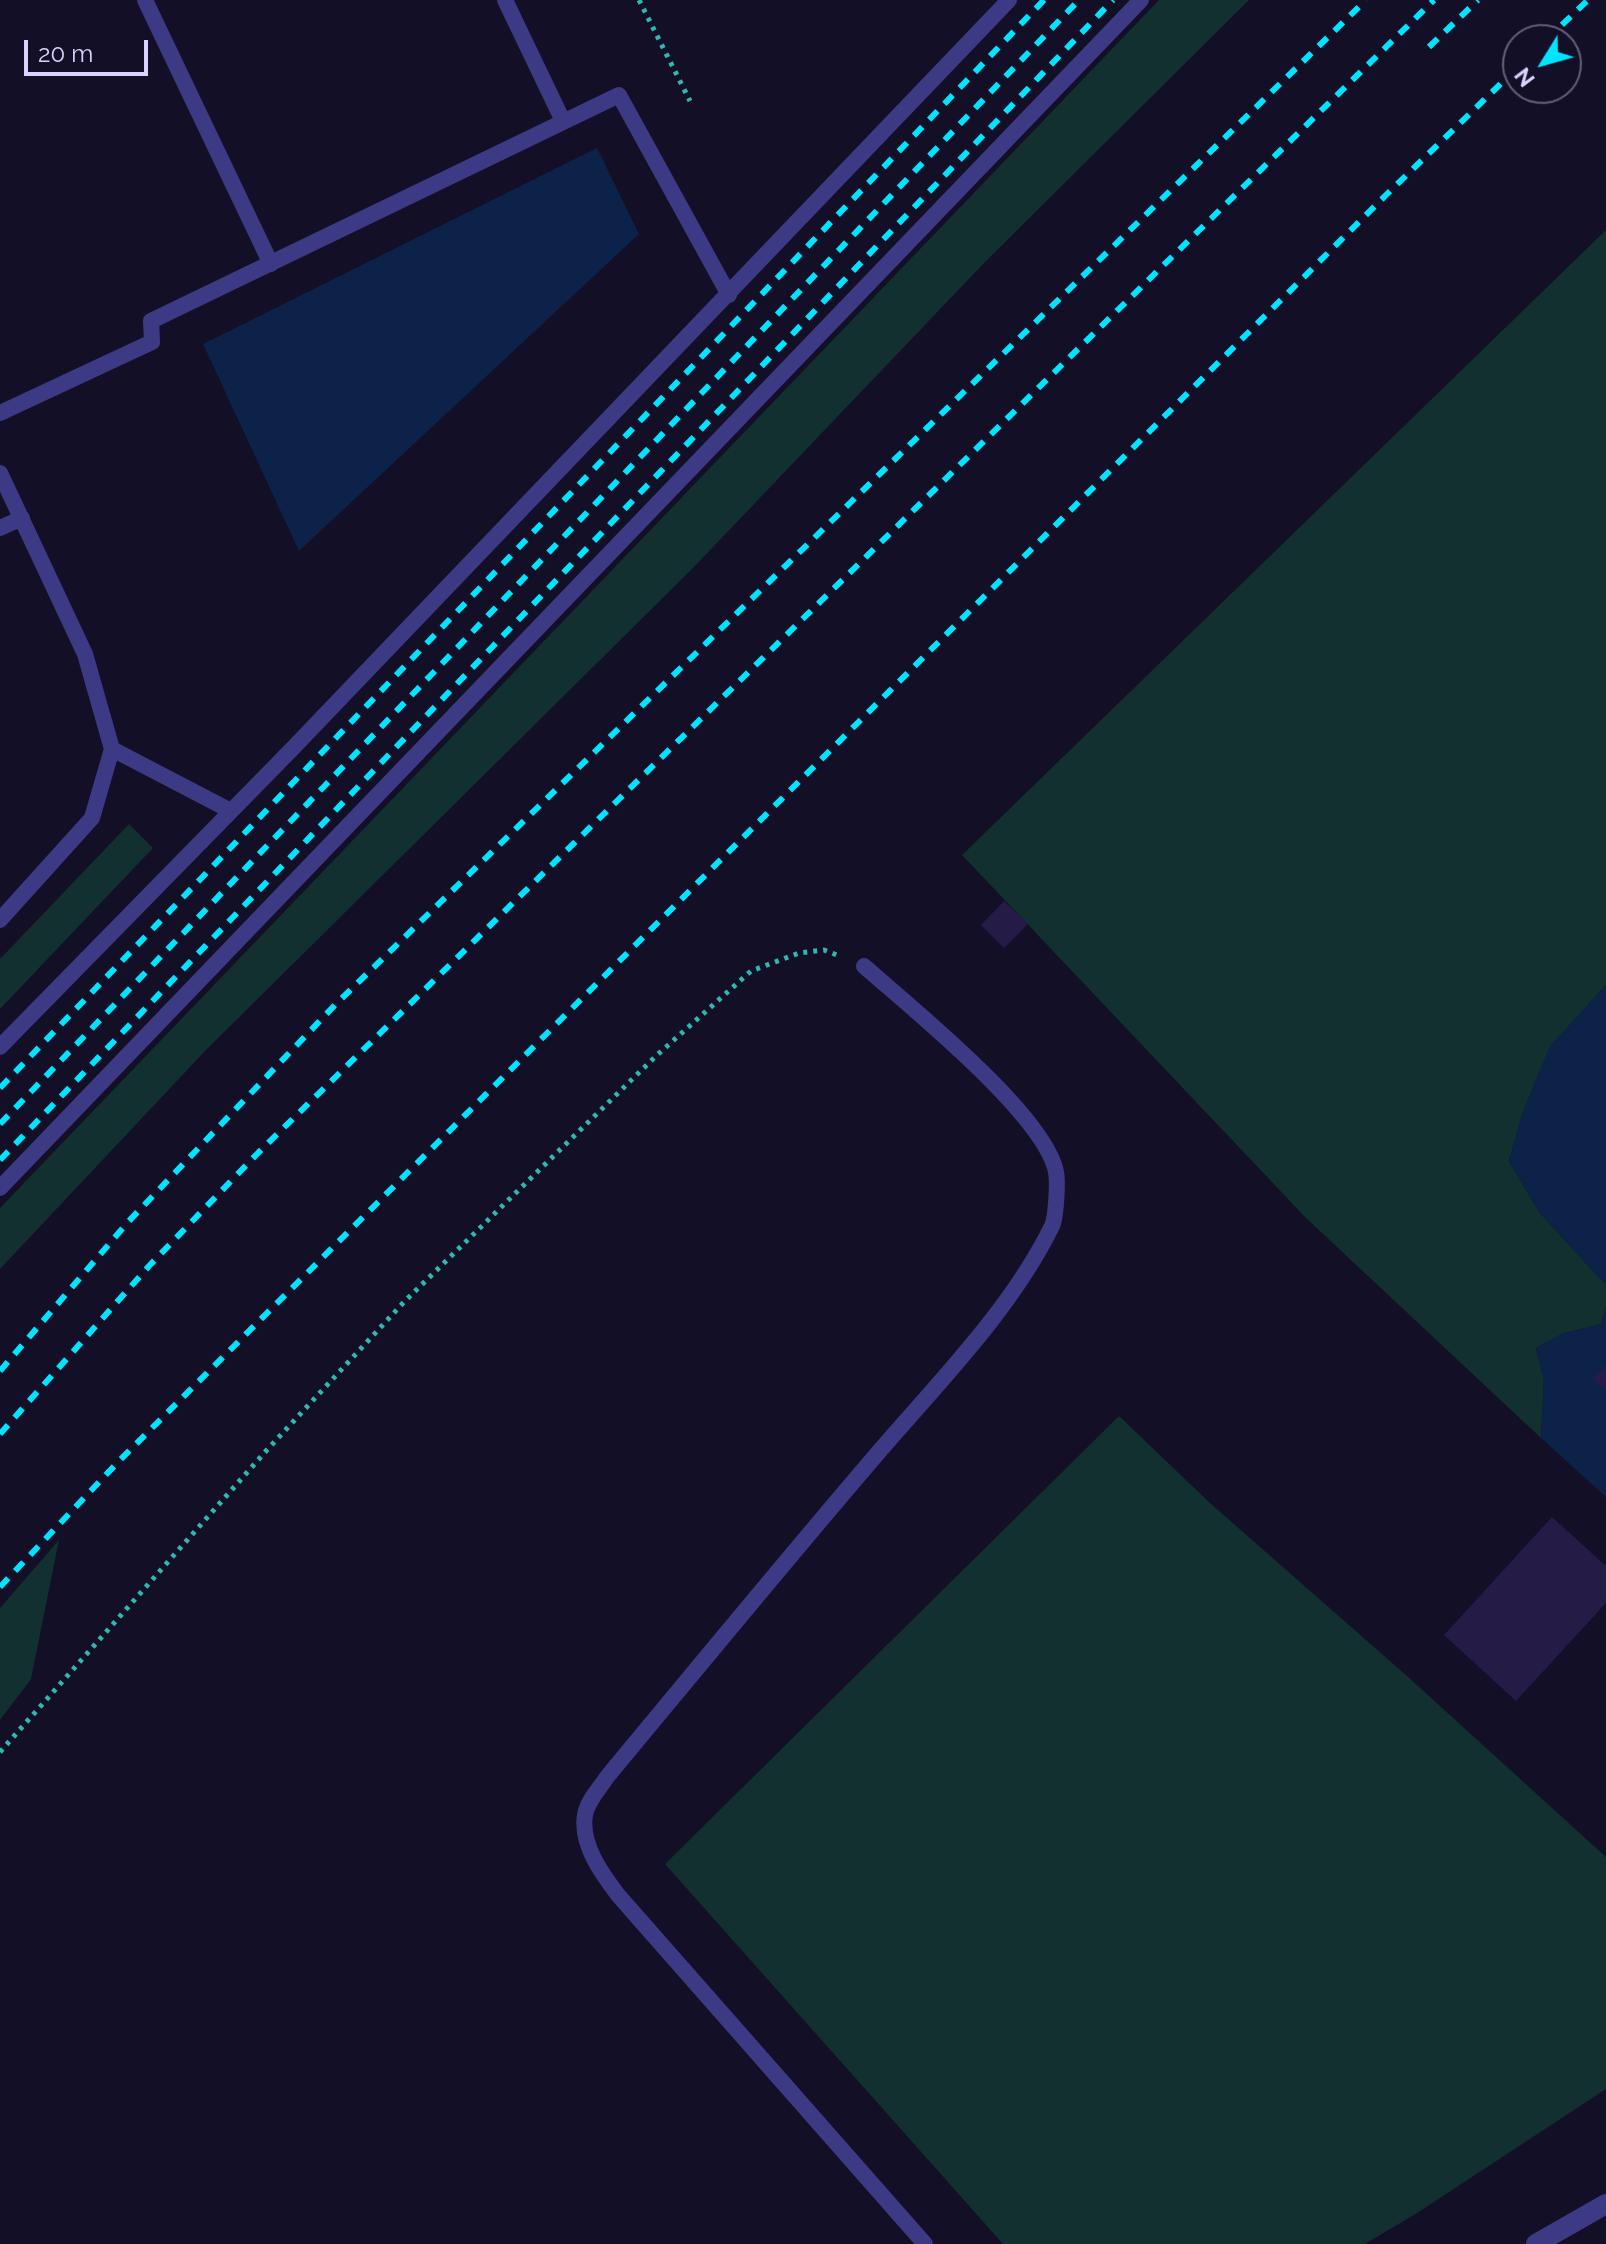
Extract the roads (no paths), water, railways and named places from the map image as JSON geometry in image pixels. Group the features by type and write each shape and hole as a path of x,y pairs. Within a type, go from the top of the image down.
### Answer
{"street":[{"path":"1536,2244 1606,2204"}],"lane":[{"path":"145,0 271,264"},
{"path":"505,0 563,121"},
{"path":"0,1047 729,295 1009,0"},
{"path":"0,1188 1141,0"},
{"path":"0,413 152,342 151,321 619,95 729,295"},
{"path":"0,473 85,654 112,749 92,818 0,920"},
{"path":"0,528 22,518"},
{"path":"112,749 231,811"},
{"path":"864,966 979,1069 1037,1132 1056,1172 1054,1223 1016,1285 974,1341 785,1561 607,1777 585,1813 585,1828 600,1871 618,1895 925,2244"}],"water":[{"path":"597,148 639,234 299,551 203,344"},
{"path":"1606,985 1606,1285 1540,1213 1509,1161 1522,1115 1550,1046"},
{"path":"1606,1307 1606,1497 1541,1438 1544,1379 1536,1348 1562,1334 1601,1324"}],"railway":[{"path":"0,1088 1044,0"},
{"path":"0,1124 1079,0"},
{"path":"0,1160 1113,0"},
{"path":"0,1371 128,1222 335,1005 1366,0"},
{"path":"0,1434 149,1266 259,1152 1434,0"},
{"path":"1429,47 1478,0"},
{"path":"1563,24 1588,0"},
{"path":"0,1587 119,1461 1502,83"}]}
